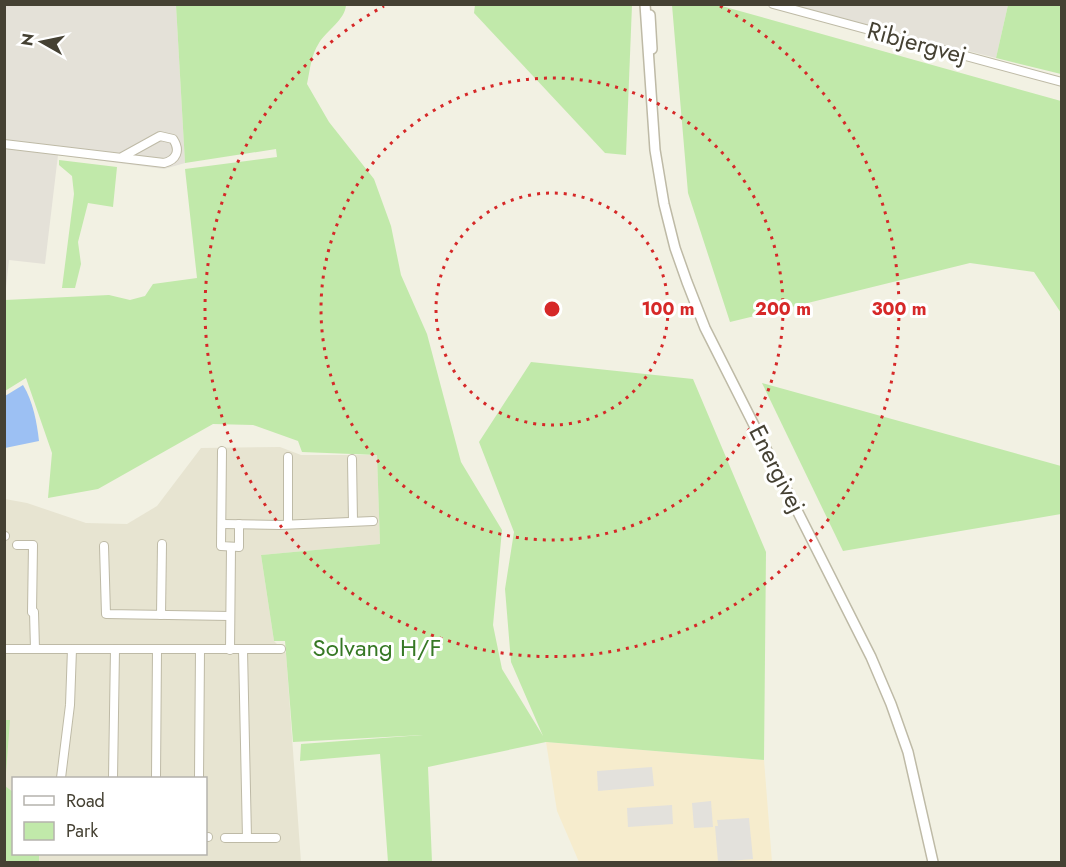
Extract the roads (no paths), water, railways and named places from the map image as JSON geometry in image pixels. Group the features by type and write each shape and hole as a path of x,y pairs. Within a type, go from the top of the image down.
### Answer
{"street":[{"name":"Energivej","path":"647,4 645,32 657,161 664,204 675,248 705,328 871,657 891,704 908,752 933,862"},
{"name":"Ribjergvej","path":"772,4 1062,82"},
{"path":"4,144 164,163 172,161 177,154 177,145 173,139 160,136 122,157"},
{"path":"222,451 221,546 239,547 239,524"},
{"path":"288,457 288,523"},
{"path":"352,459 353,521"},
{"path":"222,524 280,525 374,521"},
{"path":"161,615 162,544"},
{"path":"17,545 33,545 32,612 34,612 35,649"},
{"path":"104,546 106,614 230,616"},
{"path":"230,650 231,547"},
{"path":"4,648 243,651 281,649"},
{"path":"61,777 70,705 72,649"},
{"path":"113,777 115,650"},
{"path":"156,777 157,650"},
{"path":"199,777 200,650"},
{"path":"243,651 247,838"},
{"path":"225,837 276,838"}],"water":[{"path":"23,385 32,405 39,441 5,448 5,396"}],"park label":[{"name":"Solvang H/F","path":"377,648"}]}
